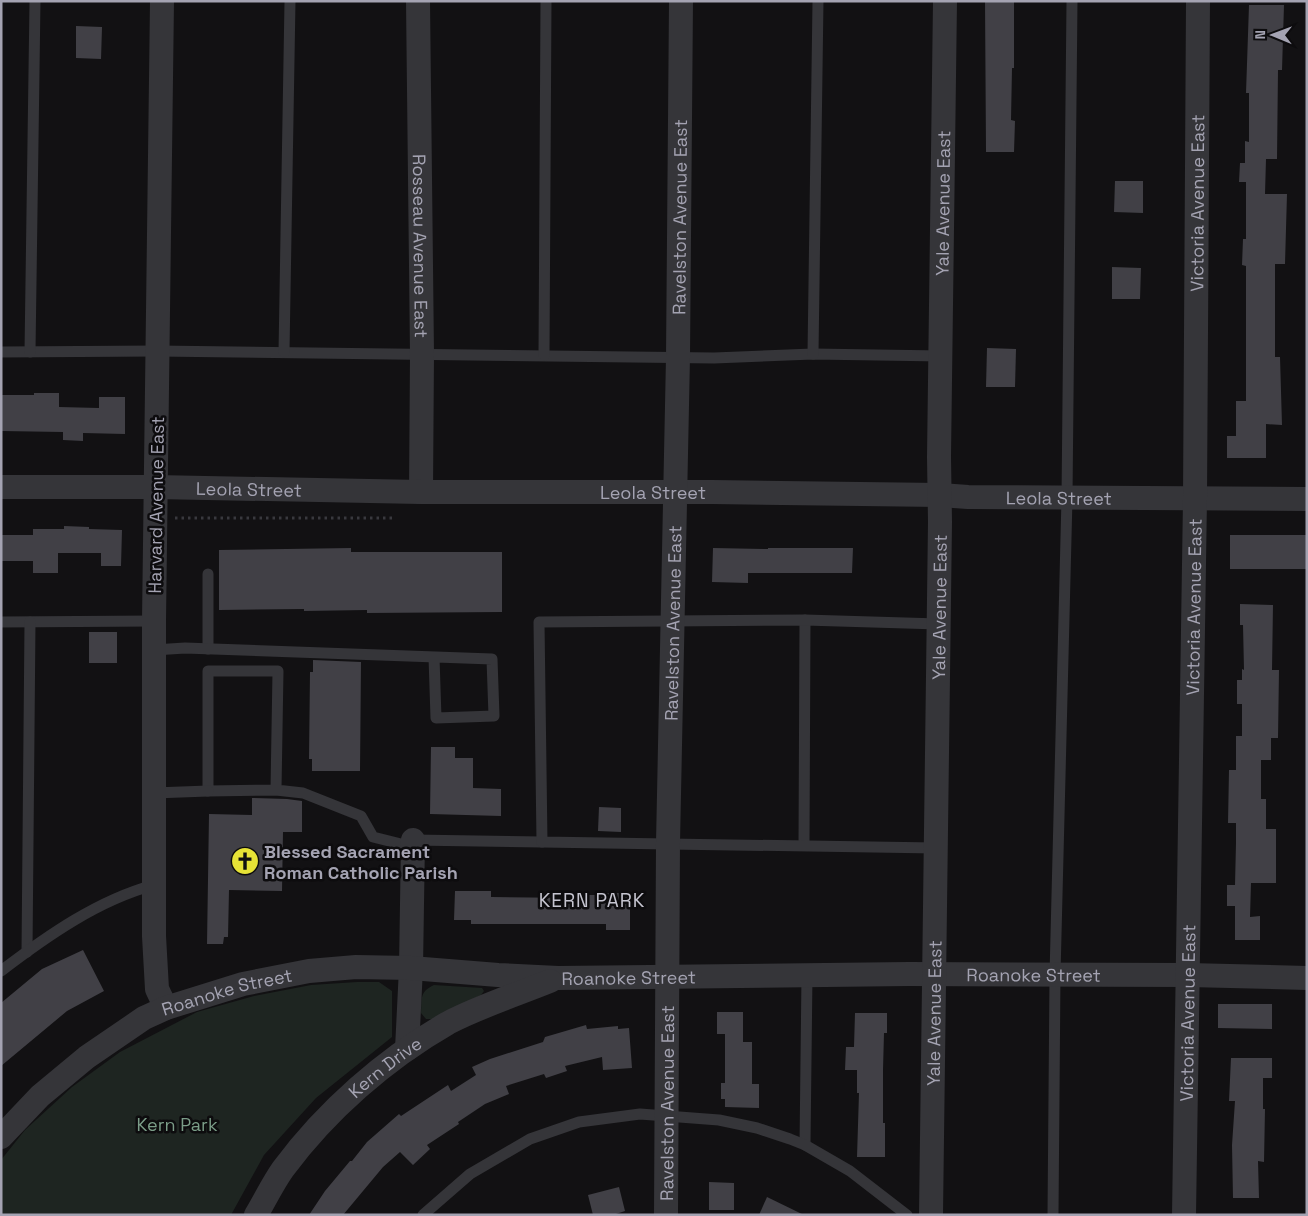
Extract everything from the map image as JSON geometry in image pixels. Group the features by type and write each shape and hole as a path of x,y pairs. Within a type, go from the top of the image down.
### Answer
{"street":[{"name":"Harvard Avenue East","path":"162,1 154,621 154,936 157,989 166,1008"},
{"name":"Rosseau Avenue East","path":"418,1 422,354 421,492"},
{"name":"Ravelston Avenue East","path":"666,1215 668,843 678,357 681,1"},
{"name":"Yale Avenue East","path":"931,1215 945,1"},
{"name":"Victoria Avenue East","path":"1184,1215 1195,499 1198,1"},
{"name":"Leola Street","path":"1,487 1307,499"},
{"path":"407,1049 411,968 413,844"},
{"name":"Roanoke Street","path":"1,1137 40,1096 87,1057 144,1018 166,1008 243,984 309,971 356,967 411,968 498,976 558,978 807,975 1188,975 1307,978"},
{"name":"Kern Drive","path":"256,1215 282,1170 320,1124 365,1083 407,1049 449,1023 558,978"}],"lane":[{"path":"30,352 35,1"},
{"path":"284,352 290,1"},
{"path":"544,355 546,1"},
{"path":"813,354 818,1"},
{"path":"1053,1215 1055,976 1067,498 1072,1"},
{"path":"1,352 284,352 714,358 813,354 942,356"},
{"path":"208,574 208,649"},
{"path":"804,845 805,620"},
{"path":"542,842 540,622 805,620 939,624"},
{"path":"1,622 154,621"},
{"path":"27,952 30,622"},
{"path":"154,650 208,649 492,659 494,716 436,718 434,657"},
{"path":"208,791 208,671 278,671 276,790"},
{"path":"154,793 276,790 303,793 361,816 373,837 413,844 542,842 936,848"},
{"path":"1,971 27,952 100,906 130,892 154,885"},
{"path":"805,1145 807,975"},
{"path":"423,1215 470,1174 530,1140 579,1122 627,1115 719,1120 757,1128 805,1145 850,1171 907,1215"}],"path":[{"path":"156,517 392,518"}],"green space":[{"name":"Kern Park","path":"379,982 392,991 392,1037 316,1098 264,1155 231,1215 1,1215 1,1160 25,1130 72,1087 120,1052 197,1012 254,996 311,985"},
{"path":"434,985 482,988 484,991 481,995 433,1019 426,1019 421,1013 422,996 426,990"}],"building":[{"path":"985,1 1014,1 1014,68 1012,68 1011,120 1015,121 1014,152 986,152"},
{"path":"1249,5 1284,5 1282,70 1278,70 1277,159 1266,159 1265,194 1287,194 1285,264 1275,264 1275,357 1280,357 1282,425 1266,424 1266,458 1227,458 1227,436 1236,436 1236,401 1246,401 1246,266 1242,265 1243,239 1246,239 1246,182 1239,182 1240,163 1245,163 1245,141 1249,142 1249,93 1246,93"},
{"path":"76,26 102,27 101,59 76,58"},
{"path":"1115,181 1143,181 1143,213 1114,212"},
{"path":"1112,267 1141,268 1140,299 1112,299"},
{"path":"987,348 1016,349 1015,387 986,387"},
{"path":"34,393 59,393 59,407 99,408 99,397 125,397 125,434 83,433 83,441 63,440 63,432 1,431 2,395 34,395"},
{"path":"64,526 122,530 121,566 101,566 101,553 58,553 58,573 33,573 33,561 1,561 1,535 33,535 33,529 64,529"},
{"path":"1230,535 1307,535 1307,569 1230,569"},
{"path":"351,548 351,552 502,552 502,612 367,613 367,610 219,610 219,550"},
{"path":"713,548 853,548 852,573 748,573 748,583 712,582"},
{"path":"1240,604 1273,605 1272,670 1279,670 1278,738 1271,738 1271,760 1261,760 1261,799 1266,799 1266,829 1276,829 1276,883 1251,883 1250,917 1260,916 1260,940 1235,940 1235,906 1227,906 1227,885 1235,885 1236,843 1236,823 1228,823 1229,770 1236,770 1236,736 1242,736 1242,704 1237,704 1237,680 1242,680 1242,669 1244,670 1243,625 1240,625"},
{"path":"89,632 117,632 117,663 89,663"},
{"path":"313,660 361,662 360,771 312,771 312,759 309,759 310,672 313,672"},
{"path":"431,747 455,747 455,758 473,758 473,788 501,789 501,816 430,814"},
{"name":"Blessed Sacrament Roman Catholic Parish","path":"252,798 302,801 302,832 283,832 282,891 229,890 228,937 224,937 223,944 207,944 209,814 252,815"},
{"path":"599,807 621,808 621,832 598,831"},
{"path":"455,891 491,891 491,897 576,898 576,895 630,893 630,930 606,930 606,924 471,924 471,920 454,920"},
{"path":"83,950 104,991 67,1011 1,1066 1,1003 42,969"},
{"path":"1218,1004 1272,1004 1272,1029 1218,1028"},
{"path":"717,1012 743,1012 743,1042 752,1042 752,1084 759,1084 759,1108 725,1107 725,1099 721,1099 721,1083 725,1083 725,1034 717,1034"},
{"path":"855,1013 887,1013 887,1033 884,1033 883,1070 885,1157 857,1157 859,1093 857,1093 857,1070 845,1070 846,1047 854,1047"},
{"path":"586,1025 587,1029 618,1026 618,1029 629,1028 632,1068 603,1070 602,1057 565,1066 567,1071 546,1078 544,1074 506,1086 509,1094 485,1104 458,1122 459,1124 427,1145 430,1149 413,1165 400,1152 383,1167 343,1215 309,1215 325,1191 350,1161 367,1142 399,1114 401,1116 448,1085 451,1091 476,1075 472,1067 490,1059 543,1042 545,1037"},
{"path":"1231,1058 1272,1058 1272,1078 1263,1078 1263,1109 1265,1109 1264,1162 1258,1161 1259,1198 1233,1198 1232,1145 1235,1101 1229,1101"},
{"path":"709,1182 734,1183 734,1210 709,1210"},
{"path":"619,1187 625,1211 613,1215 593,1215 588,1195"},
{"path":"767,1197 804,1215 759,1215"}],"place":[{"name":"Blessed Sacrament Roman Catholic Parish","path":"245,861"}],"district":[{"name":"KERN PARK","path":"592,900"}]}
